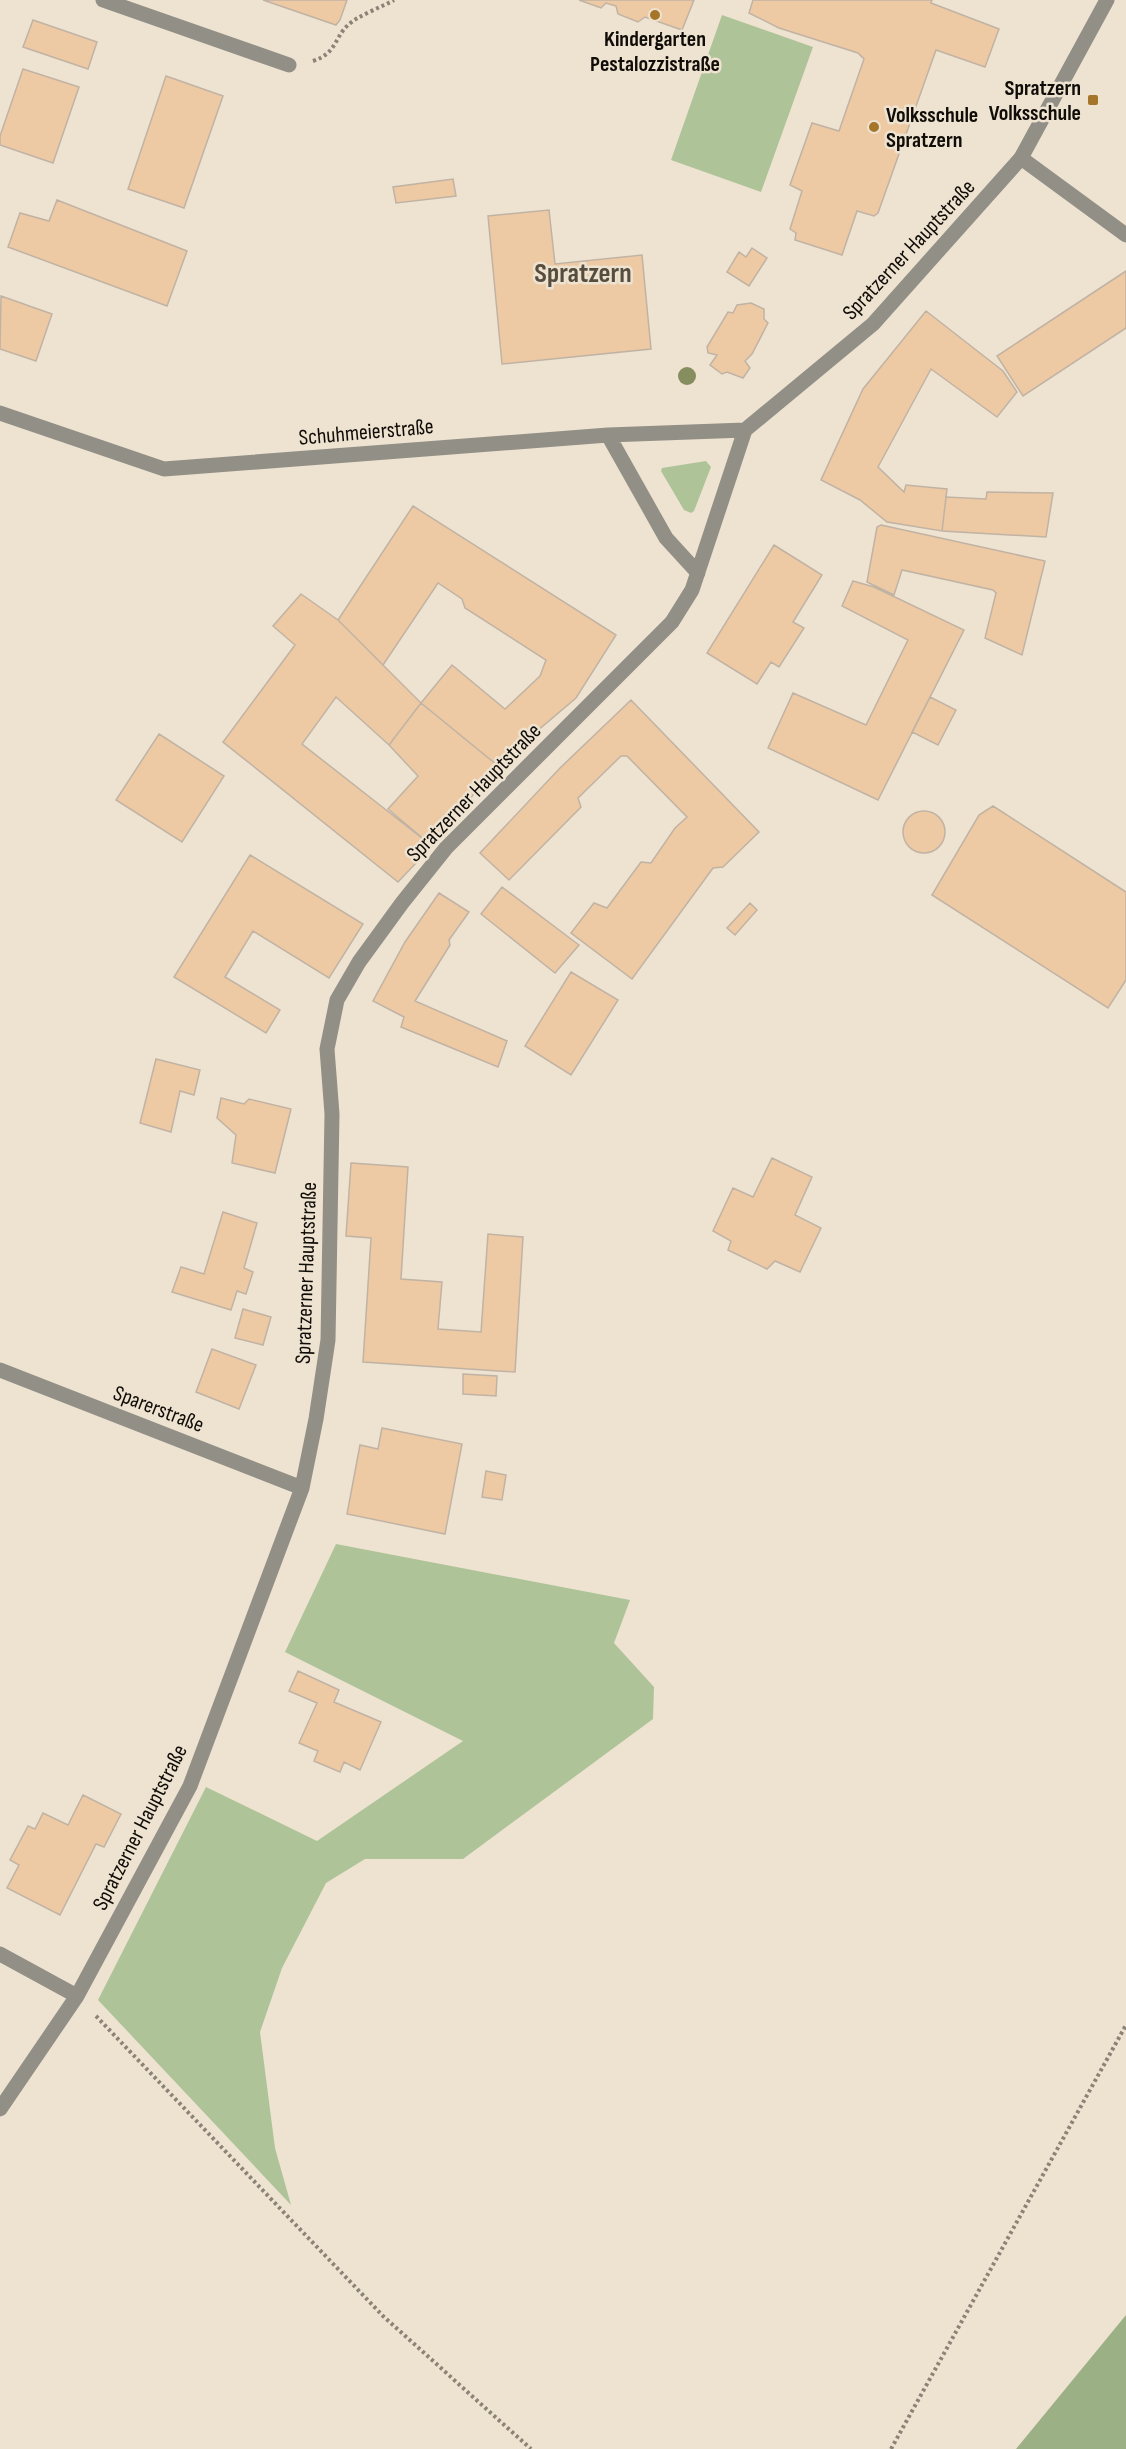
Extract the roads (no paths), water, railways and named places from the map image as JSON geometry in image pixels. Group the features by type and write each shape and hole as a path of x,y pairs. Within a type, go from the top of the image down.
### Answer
{"street":[{"path":"103,0 289,64"},
{"name":"Spratzerner Hauptstraße","path":"0,2109 77,1996 190,1786 302,1488 316,1419 328,1340 332,1114 327,1049 338,1000 359,962 446,848 672,622 684,605 698,573 745,430 873,324 1021,159 1107,0"},
{"path":"1021,159 1126,236"},
{"name":"Schuhmeierstraße","path":"0,413 164,469 608,435 745,430"},
{"path":"608,435 666,538 698,573"},
{"name":"Sparerstraße","path":"0,1370 302,1488"},
{"path":"0,1954 77,1996"}],"place":[{"name":"Kindergarten Pestalozzistraße","path":"655,15"},
{"name":"Spratzern Volksschule","path":"1093,100"},
{"name":"Volksschule Spratzern","path":"874,127"}],"district":[{"name":"Spratzern","path":"583,272"}]}
